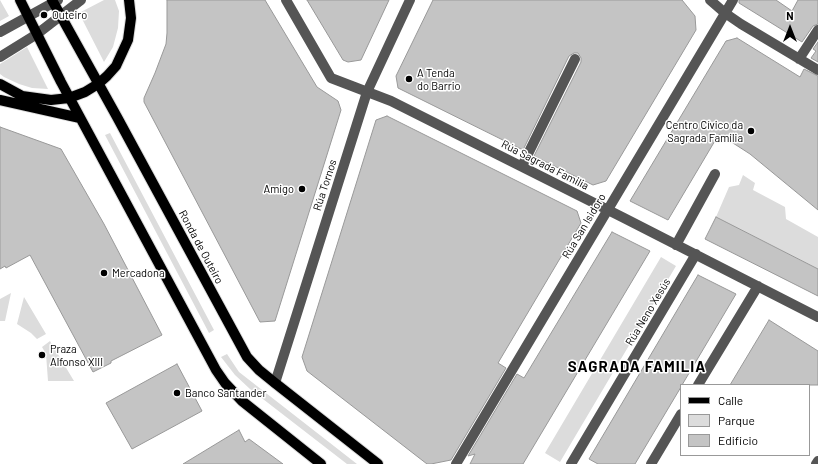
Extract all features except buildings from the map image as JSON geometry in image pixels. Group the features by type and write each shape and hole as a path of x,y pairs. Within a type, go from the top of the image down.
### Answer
{"main road":[{"path":"20,0 69,98 216,370 225,383 242,401 321,464"},
{"path":"0,84 22,96 51,100 69,98 85,92 98,84 116,66 128,40 131,18 129,0"},
{"name":"Ronda de Outeiro","path":"54,1 60,16 118,117 247,357 259,370 378,464"},
{"path":"0,100 80,118"}],"street":[{"path":"0,57 36,34 81,0"},
{"name":"Rúa Sagrada Familia","path":"286,0 331,78 391,101 818,317"},
{"name":"Rúa Tornos","path":"275,383 367,92 410,0"},
{"path":"710,0 725,13 818,70"},
{"name":"Rúa San Isidoro","path":"456,464 732,0"},
{"path":"0,32 54,1"},
{"path":"799,59 818,30"},
{"path":"522,166 575,59"},
{"path":"676,245 715,174"},
{"name":"Rúa Neno Xesús","path":"571,464 696,254"},
{"path":"699,384 758,286"},
{"path":"651,464 680,416"}],"green space":[{"path":"0,0 9,16 0,21"},
{"path":"104,0 115,0 119,11 118,28 113,47 104,62 79,13"},
{"path":"27,47 48,89 32,88 19,84 0,74 0,64"},
{"path":"110,133 214,330 209,333 105,135"},
{"path":"743,175 755,183 753,190 785,207 786,219 818,237 818,269 716,217 729,187 739,185"},
{"path":"661,257 676,266 560,462 545,453"},
{"path":"11,293 5,321 0,321 0,299"},
{"path":"24,297 46,334 37,339 17,324"},
{"path":"50,341 74,381 48,381 46,354 42,347"},
{"path":"227,354 239,372 357,464 347,464 250,389 235,375 221,357"}],"place":[{"name":"Outeiro","path":"44,15"},
{"name":"A Tenda do Barrio","path":"409,79"},
{"name":"Centro Cívico da Sagrada Familia","path":"751,131"},
{"name":"Amigo","path":"302,189"},
{"name":"Mercadona","path":"104,273"},
{"name":"Praza Alfonso XIII","path":"42,355"},
{"name":"Banco Santander","path":"177,393"}],"district":[{"name":"SAGRADA FAMILIA","path":"637,367"}]}
